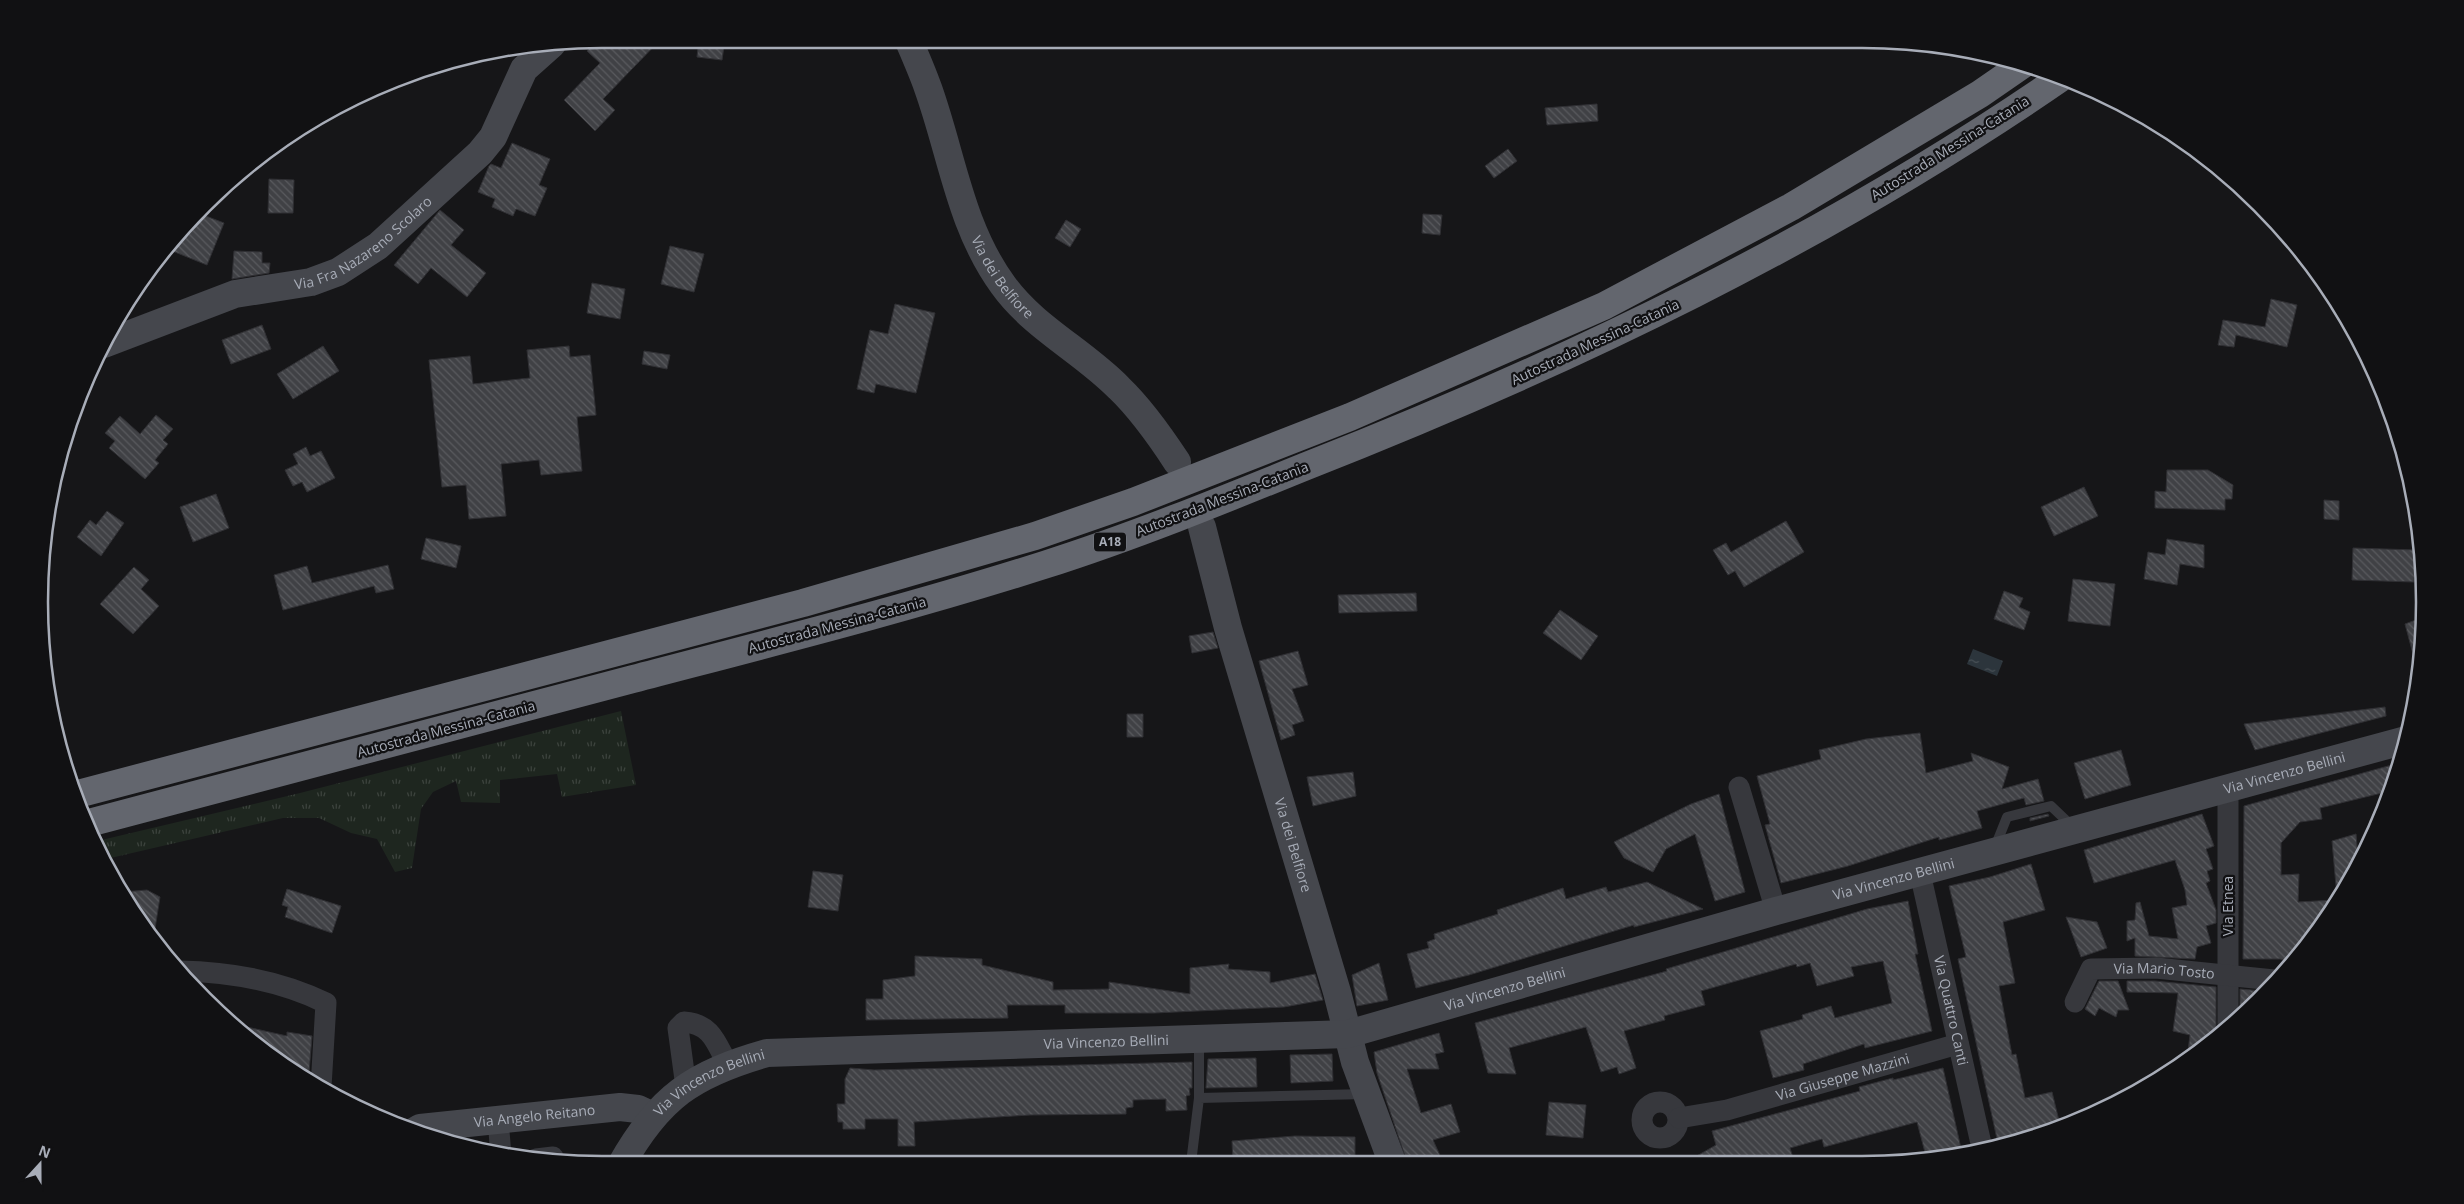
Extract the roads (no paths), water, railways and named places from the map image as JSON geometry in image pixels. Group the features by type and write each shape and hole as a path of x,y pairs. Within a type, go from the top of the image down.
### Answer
{"highway":[{"name":"Autostrada Messina-Catania","path":"82,793 803,603 1035,536 1133,502 1350,417 1604,306 1791,207 1980,94 2016,69"},
{"name":"Autostrada Messina-Catania","path":"94,822 811,632 1046,565 1142,531 1362,445 1494,390 1646,318 1806,235 1999,120 2054,82"}],"street":[{"name":"Via dei Belfiore","path":"912,48 929,88 965,213 983,252 1003,285 1023,309 1118,387 1153,426 1177,462"},
{"name":"Via Fra Nazareno Scolaro","path":"114,340 235,294 311,282 338,272 359,260 378,246 480,153 498,129 514,86 524,69 544,51"},
{"name":"Via dei Belfiore","path":"1202,527 1228,628 1348,1034 1390,1156"},
{"name":"Via Vincenzo Bellini","path":"626,1156 652,1116 686,1087 704,1075 728,1065 767,1053 1348,1034 1776,911 2399,742"},
{"path":"1739,787 1776,911"},
{"name":"Via Etnea","path":"2228,787 2228,1019"},
{"name":"Via Quattro Canti","path":"1920,873 1981,1144"},
{"name":"Via Mario Tosto","path":"2075,1002 2091,969 2156,968 2268,979"},
{"path":"188,971 222,972 260,979 326,1003 321,1080"},
{"path":"686,1087 678,1028 684,1022 698,1023 711,1033 728,1065"},
{"name":"Via Giuseppe Mazzini","path":"1679,1118 1727,1110 1958,1044"},
{"name":"Via Angelo Reitano","path":"425,1127 620,1107 638,1109 652,1116"},
{"path":"498,1120 500,1147"}],"lane":[{"path":"1193,1156 1199,1098 1199,1038"},
{"path":"1199,1098 1367,1094"}],"water":[{"path":"1973,649 2003,661 1997,676 1967,664"}]}
